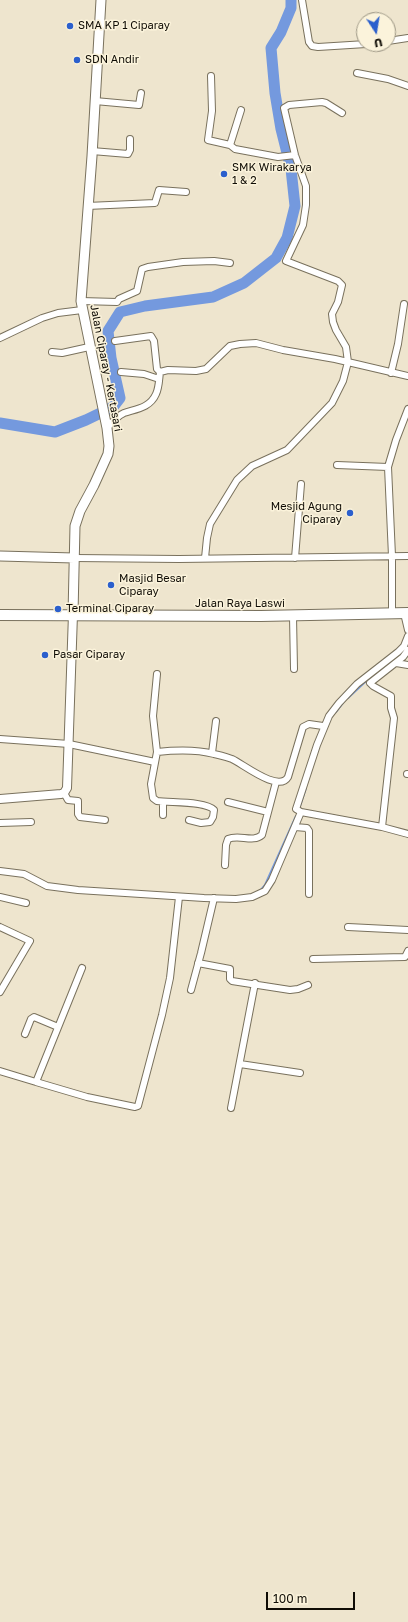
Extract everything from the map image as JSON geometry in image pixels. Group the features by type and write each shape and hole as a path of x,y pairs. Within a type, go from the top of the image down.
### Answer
{"main road":[{"name":"Jalan Ciparay - Kertasari","path":"73,614 74,558 77,519 103,467 108,454 109,446 81,305 102,0"},
{"path":"0,555 74,558"},
{"name":"Jalan Raya Laswi","path":"0,615 73,614 293,616 406,613"}],"street":[{"path":"302,0 311,45 318,47 356,45"},
{"path":"396,40 408,38"},
{"path":"356,73 388,79 408,86"},
{"path":"212,76 212,106 208,140 230,145 235,149 278,157 295,155"},
{"path":"95,101 139,105 141,93"},
{"path":"205,558 210,524 237,480 252,466 287,450 332,403 343,381 348,362 346,347 341,340 333,322 332,314 338,302 342,285 338,281 286,261 303,225 306,205 306,186 295,155 284,111 285,106 322,102 342,113"},
{"path":"230,145 241,110"},
{"path":"92,151 128,154 130,150 130,139"},
{"path":"87,206 155,203 159,190 186,192"},
{"path":"0,338 42,318 81,305 117,302 119,299 137,291 142,269 148,267 183,262 214,261 230,263"},
{"path":"391,373 398,344 404,304"},
{"path":"106,425 124,413 146,406 156,395 160,376 157,369 154,341 151,336 115,341"},
{"path":"121,372 160,376 168,370 196,371 206,369 230,346 256,343 408,376"},
{"path":"52,352 62,353 89,347"},
{"path":"392,614 392,556 388,467 396,440 408,409"},
{"path":"337,465 388,467"},
{"path":"295,558 300,484"},
{"path":"74,558 178,559 408,556"},
{"path":"406,613 408,630"},
{"path":"64,793 68,784 73,614"},
{"path":"293,616 294,669"},
{"path":"369,678 396,663 408,636"},
{"path":"0,871 24,874 47,886 78,890 179,897 243,898 257,896 264,891 272,880 295,827 299,811 296,809 323,726 338,703 369,678 408,650"},
{"path":"396,663 408,665"},
{"path":"157,674 153,716 156,752 151,794 154,799 163,802 202,805 211,807 214,810 213,817 210,822 189,820"},
{"path":"369,678 372,686 391,696 394,718 382,827"},
{"path":"212,753 216,721"},
{"path":"156,752 186,750 212,753 231,759 258,775 276,782 284,782 287,778 304,727 312,724 323,726"},
{"path":"0,739 69,744 155,762"},
{"path":"225,865 228,841 234,837 253,839 260,837 264,831 276,782"},
{"path":"0,799 64,793"},
{"path":"64,793 68,800 78,801 78,814 80,817 105,820"},
{"path":"163,802 163,814"},
{"path":"228,802 268,812"},
{"path":"299,811 382,827 408,834"},
{"path":"0,823 32,822"},
{"path":"295,827 307,828 309,831 310,894"},
{"path":"0,896 26,903"},
{"path":"0,1071 87,1097 135,1107 138,1106 167,993 179,897"},
{"path":"190,990 214,898"},
{"path":"0,927 30,941 0,992"},
{"path":"348,927 408,930"},
{"path":"313,959 405,957 408,951"},
{"path":"198,963 230,969 230,979 232,981 290,990 308,985"},
{"path":"36,1082 82,968"},
{"path":"231,1108 255,984"},
{"path":"25,1034 31,1019 34,1017 58,1027"},
{"path":"240,1064 300,1073"}],"waterway":[{"path":"0,423 55,432 86,420 113,407 120,398 111,358 108,331 120,312 145,306 213,297 244,283 276,258 287,238 295,206 291,169 281,129 275,93 271,48 281,32 291,8 291,0"},
{"path":"348,698 364,683 383,669"},
{"path":"336,712 343,703"},
{"path":"300,806 306,788"},
{"path":"260,891 265,885 296,816"}],"place":[{"name":"SMA KP 1 Ciparay","path":"70,26"},
{"name":"SDN Andir","path":"77,60"},
{"name":"SMK Wirakarya 1 & 2","path":"224,174"},
{"name":"Mesjid Agung Ciparay","path":"350,513"},
{"name":"Masjid Besar Ciparay","path":"111,585"},
{"name":"Terminal Ciparay","path":"58,609"},
{"name":"Pasar Ciparay","path":"45,655"}]}
